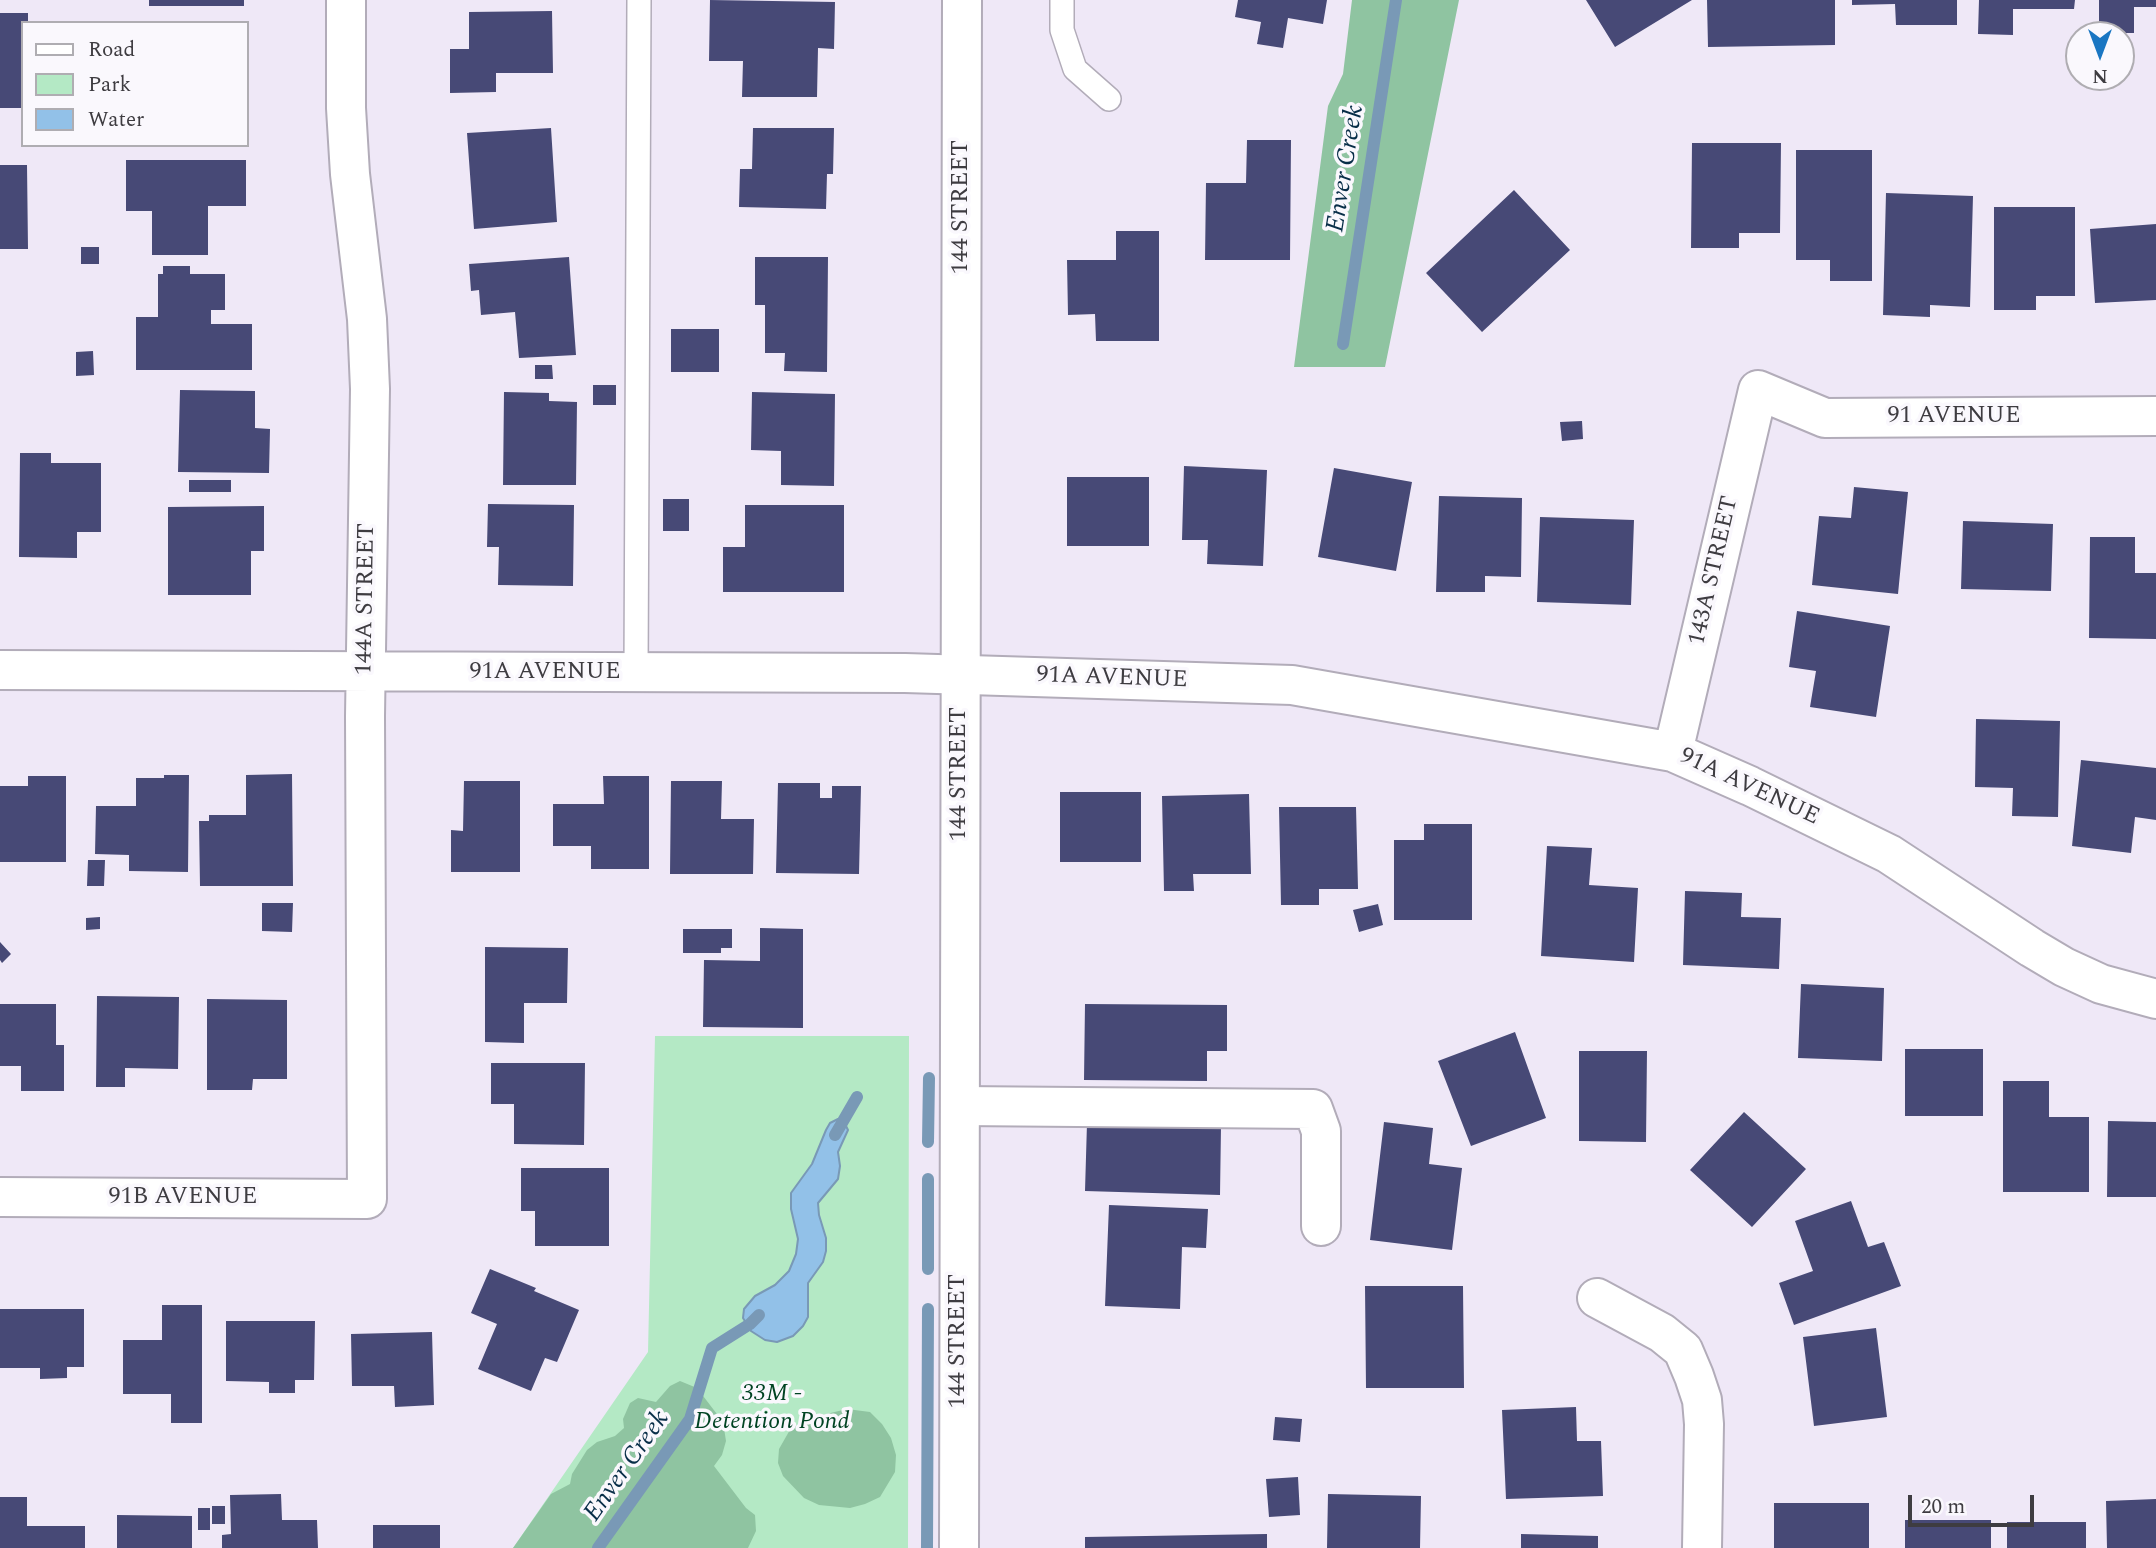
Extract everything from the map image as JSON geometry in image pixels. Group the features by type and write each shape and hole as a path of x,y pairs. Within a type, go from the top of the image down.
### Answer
{"street":[{"name":"144A STREET","path":"346,0 346,108 350,174 367,319 370,389 366,672 367,1199"},
{"name":"144 STREET","path":"959,1548 962,0"},
{"name":"91 AVENUE","path":"1758,390 1825,418 2156,416"},
{"name":"143A STREET","path":"1673,752 1758,390"},
{"name":"91A AVENUE","path":"0,670 961,674 1292,685 1673,752 1750,786 1889,854 2064,967 2101,984 2156,999"},
{"path":"960,1106 1313,1109 1321,1131 1321,1226"},
{"name":"91B AVENUE","path":"0,1197 367,1199"},
{"path":"1597,1298 1662,1334 1683,1350 1702,1401 1702,1548"}],"lane":[{"path":"636,673 639,0"},
{"path":"1062,0 1062,30 1075,69 1109,99"}],"green space":[{"path":"1352,0 1459,0 1385,367 1294,367 1328,106 1343,74"},
{"name":"33M - Detention Pond","path":"655,1036 909,1036 908,1548 513,1548 648,1352"},
{"path":"680,1381 697,1388 723,1422 726,1441 722,1455 714,1466 746,1508 755,1515 756,1531 748,1548 513,1548 551,1494 570,1484 572,1474 587,1450 597,1442 615,1436 624,1428 623,1419 630,1403 638,1398 656,1402 670,1386"},
{"path":"847,1409 870,1412 882,1424 891,1438 896,1455 895,1472 880,1497 865,1504 850,1508 819,1505 804,1498 783,1476 778,1463 779,1449 791,1428 814,1417"}],"water":[{"path":"838,1119 844,1122 848,1130 838,1152 838,1179 818,1203 826,1238 826,1251 823,1262 808,1283 808,1317 793,1336 777,1342 765,1340 751,1331 743,1318 744,1309 755,1296 775,1285 789,1271 796,1254 798,1239 791,1209 791,1193 812,1164 830,1123"}],"building":[{"path":"149,0 244,0 244,6 149,6"},
{"path":"710,0 835,2 834,49 818,48 817,97 742,97 743,61 709,61"},
{"path":"1238,0 1327,0 1323,24 1288,18 1283,48 1257,44 1261,22 1235,17"},
{"path":"1586,0 1692,0 1615,47"},
{"path":"1707,0 1835,0 1835,45 1708,47"},
{"path":"1852,0 1957,0 1957,25 1896,25 1895,4 1852,5"},
{"path":"1979,0 2075,0 2074,9 2013,9 2013,35 1978,34"},
{"path":"2099,0 2156,0 2156,7 2134,7 2134,21 2099,21"},
{"path":"552,11 553,73 496,73 496,92 450,93 450,49 469,49 469,12"},
{"path":"0,13 28,13 28,21 21,21 21,108 0,108"},
{"path":"551,128 557,222 474,229 467,133"},
{"path":"753,128 834,128 833,174 827,174 826,209 739,207 740,169 752,169"},
{"path":"1247,140 1291,140 1290,260 1205,260 1206,183 1246,183"},
{"path":"1692,143 1781,143 1780,233 1739,233 1739,248 1691,248"},
{"path":"1796,150 1872,150 1872,281 1830,281 1830,260 1796,260"},
{"path":"126,160 246,160 246,206 208,206 208,255 152,255 152,211 126,211"},
{"path":"0,165 27,165 28,249 0,249"},
{"path":"1514,190 1570,250 1482,332 1426,273"},
{"path":"1886,193 1973,196 1970,307 1930,305 1930,317 1883,315"},
{"path":"1994,207 2075,207 2075,296 2036,296 2036,310 1994,310"},
{"path":"2156,224 2156,300 2095,303 2090,229"},
{"path":"1116,231 1159,231 1159,341 1096,341 1095,314 1068,315 1067,260 1116,260"},
{"path":"81,247 99,247 99,264 81,264"},
{"path":"569,257 576,355 519,358 515,312 481,315 479,290 471,291 469,264"},
{"path":"755,257 828,257 827,372 784,371 785,353 765,353 765,305 755,305"},
{"path":"163,266 190,266 190,274 225,274 225,310 211,310 211,324 252,324 252,370 136,370 136,317 158,317 158,274 163,274"},
{"path":"671,329 719,329 719,372 671,372"},
{"path":"93,351 94,375 76,376 76,352"},
{"path":"535,365 552,365 553,379 535,379"},
{"path":"593,385 616,385 616,405 593,405"},
{"path":"180,390 255,391 255,428 270,429 269,473 178,472"},
{"path":"504,392 549,393 549,401 577,402 576,485 503,485"},
{"path":"752,392 835,394 834,486 781,485 781,451 751,450"},
{"path":"1582,421 1583,439 1562,441 1560,422"},
{"path":"20,453 51,453 51,463 101,463 101,532 77,532 77,558 19,557"},
{"path":"1184,466 1267,470 1263,566 1207,564 1208,540 1182,540"},
{"path":"1334,468 1412,482 1396,571 1318,557"},
{"path":"1067,477 1149,477 1149,546 1067,546"},
{"path":"189,480 231,480 231,492 189,492"},
{"path":"1854,487 1908,492 1898,594 1812,585 1819,516 1851,518"},
{"path":"1439,496 1522,498 1521,577 1485,576 1485,592 1436,592"},
{"path":"663,499 689,499 689,531 663,531"},
{"path":"488,504 574,505 573,586 498,585 499,547 487,547"},
{"path":"745,505 844,505 844,592 723,592 723,547 745,547"},
{"path":"264,506 264,551 251,551 251,595 168,595 168,507"},
{"path":"1540,517 1634,520 1631,605 1537,602"},
{"path":"1963,521 2053,524 2051,591 1961,589"},
{"path":"2090,537 2135,537 2135,573 2156,573 2156,639 2089,638"},
{"path":"1797,611 1890,626 1876,717 1810,707 1816,671 1789,667"},
{"path":"1976,719 2060,721 2058,817 2012,816 2013,788 1975,787"},
{"path":"2081,760 2156,768 2156,820 2135,817 2131,853 2072,846"},
{"path":"292,774 293,886 200,886 199,821 209,821 209,815 246,815 246,775"},
{"path":"164,775 189,775 188,872 129,871 129,855 95,854 96,806 136,806 136,778 164,778"},
{"path":"28,776 66,776 66,862 0,862 0,786 28,786"},
{"path":"603,776 649,776 649,869 591,869 591,846 553,846 553,804 604,804"},
{"path":"464,781 520,781 520,872 451,872 451,830 463,831"},
{"path":"671,781 722,781 721,819 754,819 753,874 670,874"},
{"path":"778,783 820,783 820,798 832,798 832,786 861,786 859,874 776,873"},
{"path":"1060,792 1141,792 1141,862 1060,862"},
{"path":"1249,794 1251,874 1193,874 1194,891 1164,891 1162,796"},
{"path":"1279,807 1356,807 1358,889 1319,889 1319,905 1281,905"},
{"path":"1424,824 1472,824 1472,920 1394,920 1394,840 1424,840"},
{"path":"1547,846 1592,848 1589,885 1638,888 1634,962 1541,956"},
{"path":"88,860 105,860 104,886 87,886"},
{"path":"1685,891 1742,893 1741,917 1781,918 1779,969 1683,965"},
{"path":"262,903 293,903 292,932 262,931"},
{"path":"1378,904 1383,925 1359,932 1353,910"},
{"path":"100,917 100,929 86,930 86,918"},
{"path":"760,928 803,929 803,1028 703,1027 704,960 760,961"},
{"path":"683,929 732,929 732,948 721,948 721,953 683,953"},
{"path":"0,942 11,954 2,963 0,960"},
{"path":"485,947 568,948 567,1003 524,1003 524,1043 485,1042"},
{"path":"1801,984 1884,988 1882,1061 1798,1058"},
{"path":"97,996 179,997 178,1069 125,1068 125,1087 96,1087"},
{"path":"207,999 287,1000 287,1079 253,1079 252,1090 207,1090"},
{"path":"0,1004 56,1004 56,1045 64,1045 64,1091 21,1091 21,1066 0,1066"},
{"path":"1085,1004 1227,1005 1227,1051 1207,1051 1207,1081 1084,1080"},
{"path":"1515,1032 1546,1118 1471,1146 1438,1061"},
{"path":"1905,1049 1983,1049 1983,1116 1905,1116"},
{"path":"1579,1051 1647,1051 1646,1142 1579,1141"},
{"path":"491,1063 585,1063 584,1145 514,1144 514,1104 491,1104"},
{"path":"2003,1081 2049,1081 2049,1117 2089,1117 2089,1192 2003,1192"},
{"path":"1744,1112 1806,1169 1752,1227 1690,1170"},
{"path":"2108,1121 2156,1122 2156,1197 2107,1197"},
{"path":"1384,1122 1433,1128 1429,1164 1462,1168 1452,1250 1370,1240"},
{"path":"1087,1123 1221,1126 1220,1195 1085,1191"},
{"path":"521,1168 609,1168 609,1246 535,1246 535,1211 521,1211"},
{"path":"1851,1201 1868,1247 1884,1242 1901,1286 1794,1325 1779,1283 1813,1271 1795,1221"},
{"path":"1109,1205 1208,1209 1206,1248 1182,1247 1180,1309 1105,1306"},
{"path":"490,1269 579,1310 557,1362 545,1358 531,1391 478,1369 497,1324 471,1313"},
{"path":"1365,1286 1463,1286 1464,1388 1366,1388"},
{"path":"162,1305 202,1305 202,1423 171,1423 171,1394 123,1394 123,1340 162,1340"},
{"path":"0,1309 84,1309 84,1367 67,1367 67,1378 40,1379 40,1368 0,1368"},
{"path":"226,1321 315,1321 314,1380 295,1380 295,1393 269,1393 269,1382 226,1381"},
{"path":"1876,1328 1887,1417 1814,1426 1803,1337"},
{"path":"432,1332 434,1405 395,1407 394,1386 352,1386 351,1334"},
{"path":"1576,1407 1577,1441 1601,1441 1603,1496 1506,1499 1502,1410"},
{"path":"1275,1417 1302,1419 1300,1442 1273,1440"},
{"path":"1298,1477 1300,1515 1269,1517 1266,1479"},
{"path":"281,1494 282,1520 317,1520 318,1548 222,1548 222,1535 231,1534 230,1495"},
{"path":"1328,1494 1421,1496 1420,1548 1327,1548"},
{"path":"0,1497 27,1497 27,1526 85,1526 85,1548 0,1548"},
{"path":"2156,1499 2156,1548 2107,1548 2106,1501"},
{"path":"1774,1503 1869,1503 1869,1548 1774,1548"},
{"path":"212,1506 225,1506 225,1524 212,1524"},
{"path":"198,1508 210,1508 210,1530 198,1530"},
{"path":"117,1515 192,1516 192,1548 117,1548"},
{"path":"1905,1520 1991,1520 1991,1548 1905,1548"},
{"path":"2007,1522 2086,1522 2086,1548 2007,1548"},
{"path":"373,1525 440,1525 440,1548 373,1548"},
{"path":"1267,1534 1267,1548 1085,1548 1085,1537"},
{"path":"1521,1534 1598,1536 1598,1548 1521,1548"}],"waterway":[{"name":"Enver Creek","path":"1343,344 1396,0"},
{"path":"928,1142 929,1078"},
{"name":"Enver Creek","path":"835,1135 857,1097"},
{"path":"928,1179 928,1269"},
{"path":"927,1548 928,1309"},
{"name":"Enver Creek","path":"598,1548 690,1419 712,1348 750,1324 759,1315"}]}
